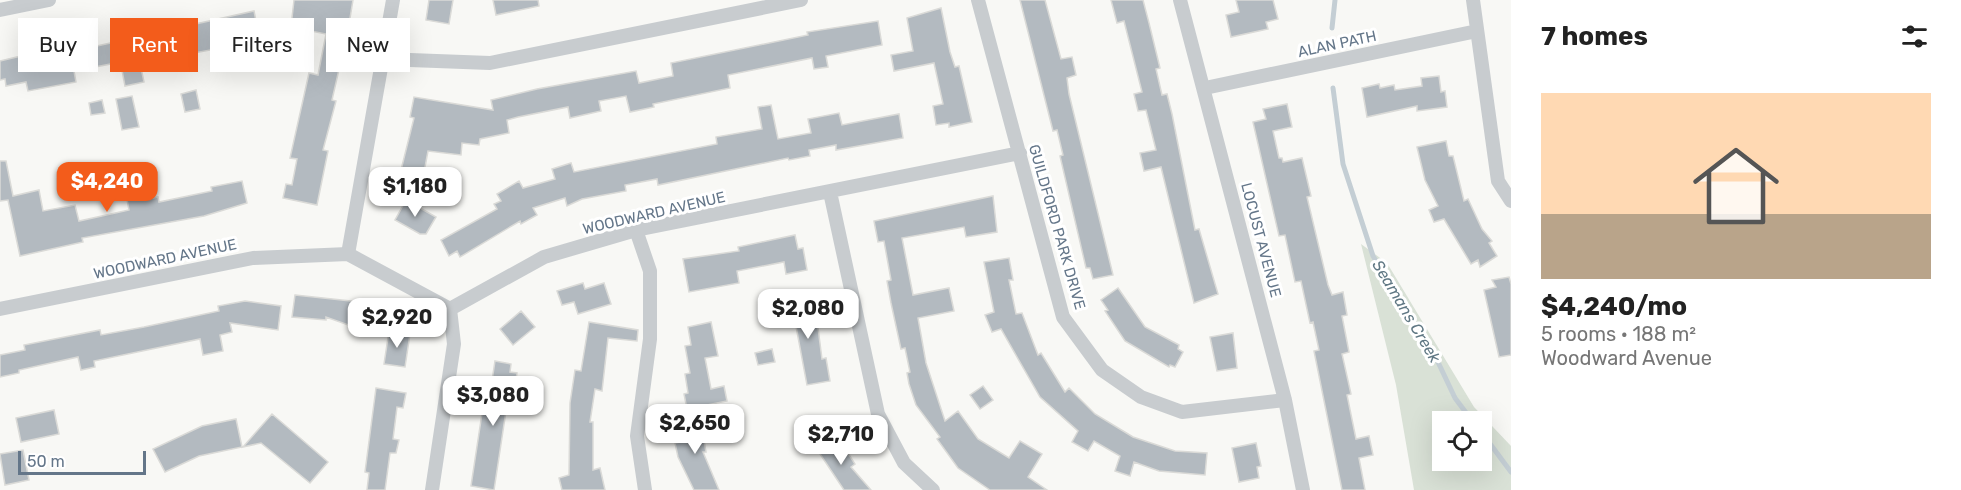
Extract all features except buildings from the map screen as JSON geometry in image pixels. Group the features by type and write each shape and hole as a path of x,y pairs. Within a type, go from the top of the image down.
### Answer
{"street":[{"path":"0,10 49,0"},
{"path":"390,18 393,0"},
{"path":"410,60 490,63 801,0"},
{"name":"GUILDFORD PARK DRIVE","path":"978,0 1063,316 1102,370 1141,397 1182,412 1285,400"},
{"name":"LOCUST AVENUE","path":"1180,0 1285,400 1303,490"},
{"path":"1473,0 1504,178 1511,201"},
{"name":"ALAN PATH","path":"1204,88 1477,32"},
{"path":"381,72 348,254 450,309 454,344 432,490"},
{"name":"WOODWARD AVENUE","path":"450,309 544,257 636,230 1020,153"},
{"path":"830,192 878,414 904,463 933,490"},
{"path":"636,230 650,272 650,339 638,436 645,490"},
{"name":"WOODWARD AVENUE","path":"0,309 253,258 348,254"}],"shaded area":[{"path":"1361,244 1387,263 1478,411 1432,411 1432,471 1492,471 1492,426 1511,446 1511,490 1414,490 1396,385"}],"waterway":[{"name":"Seamans Creek","path":"1332,28 1335,0"},
{"name":"Seamans Creek","path":"1333,88 1343,164 1373,256 1437,360 1455,398 1465,411"},
{"name":"Seamans Creek","path":"1492,446 1511,472"}]}
